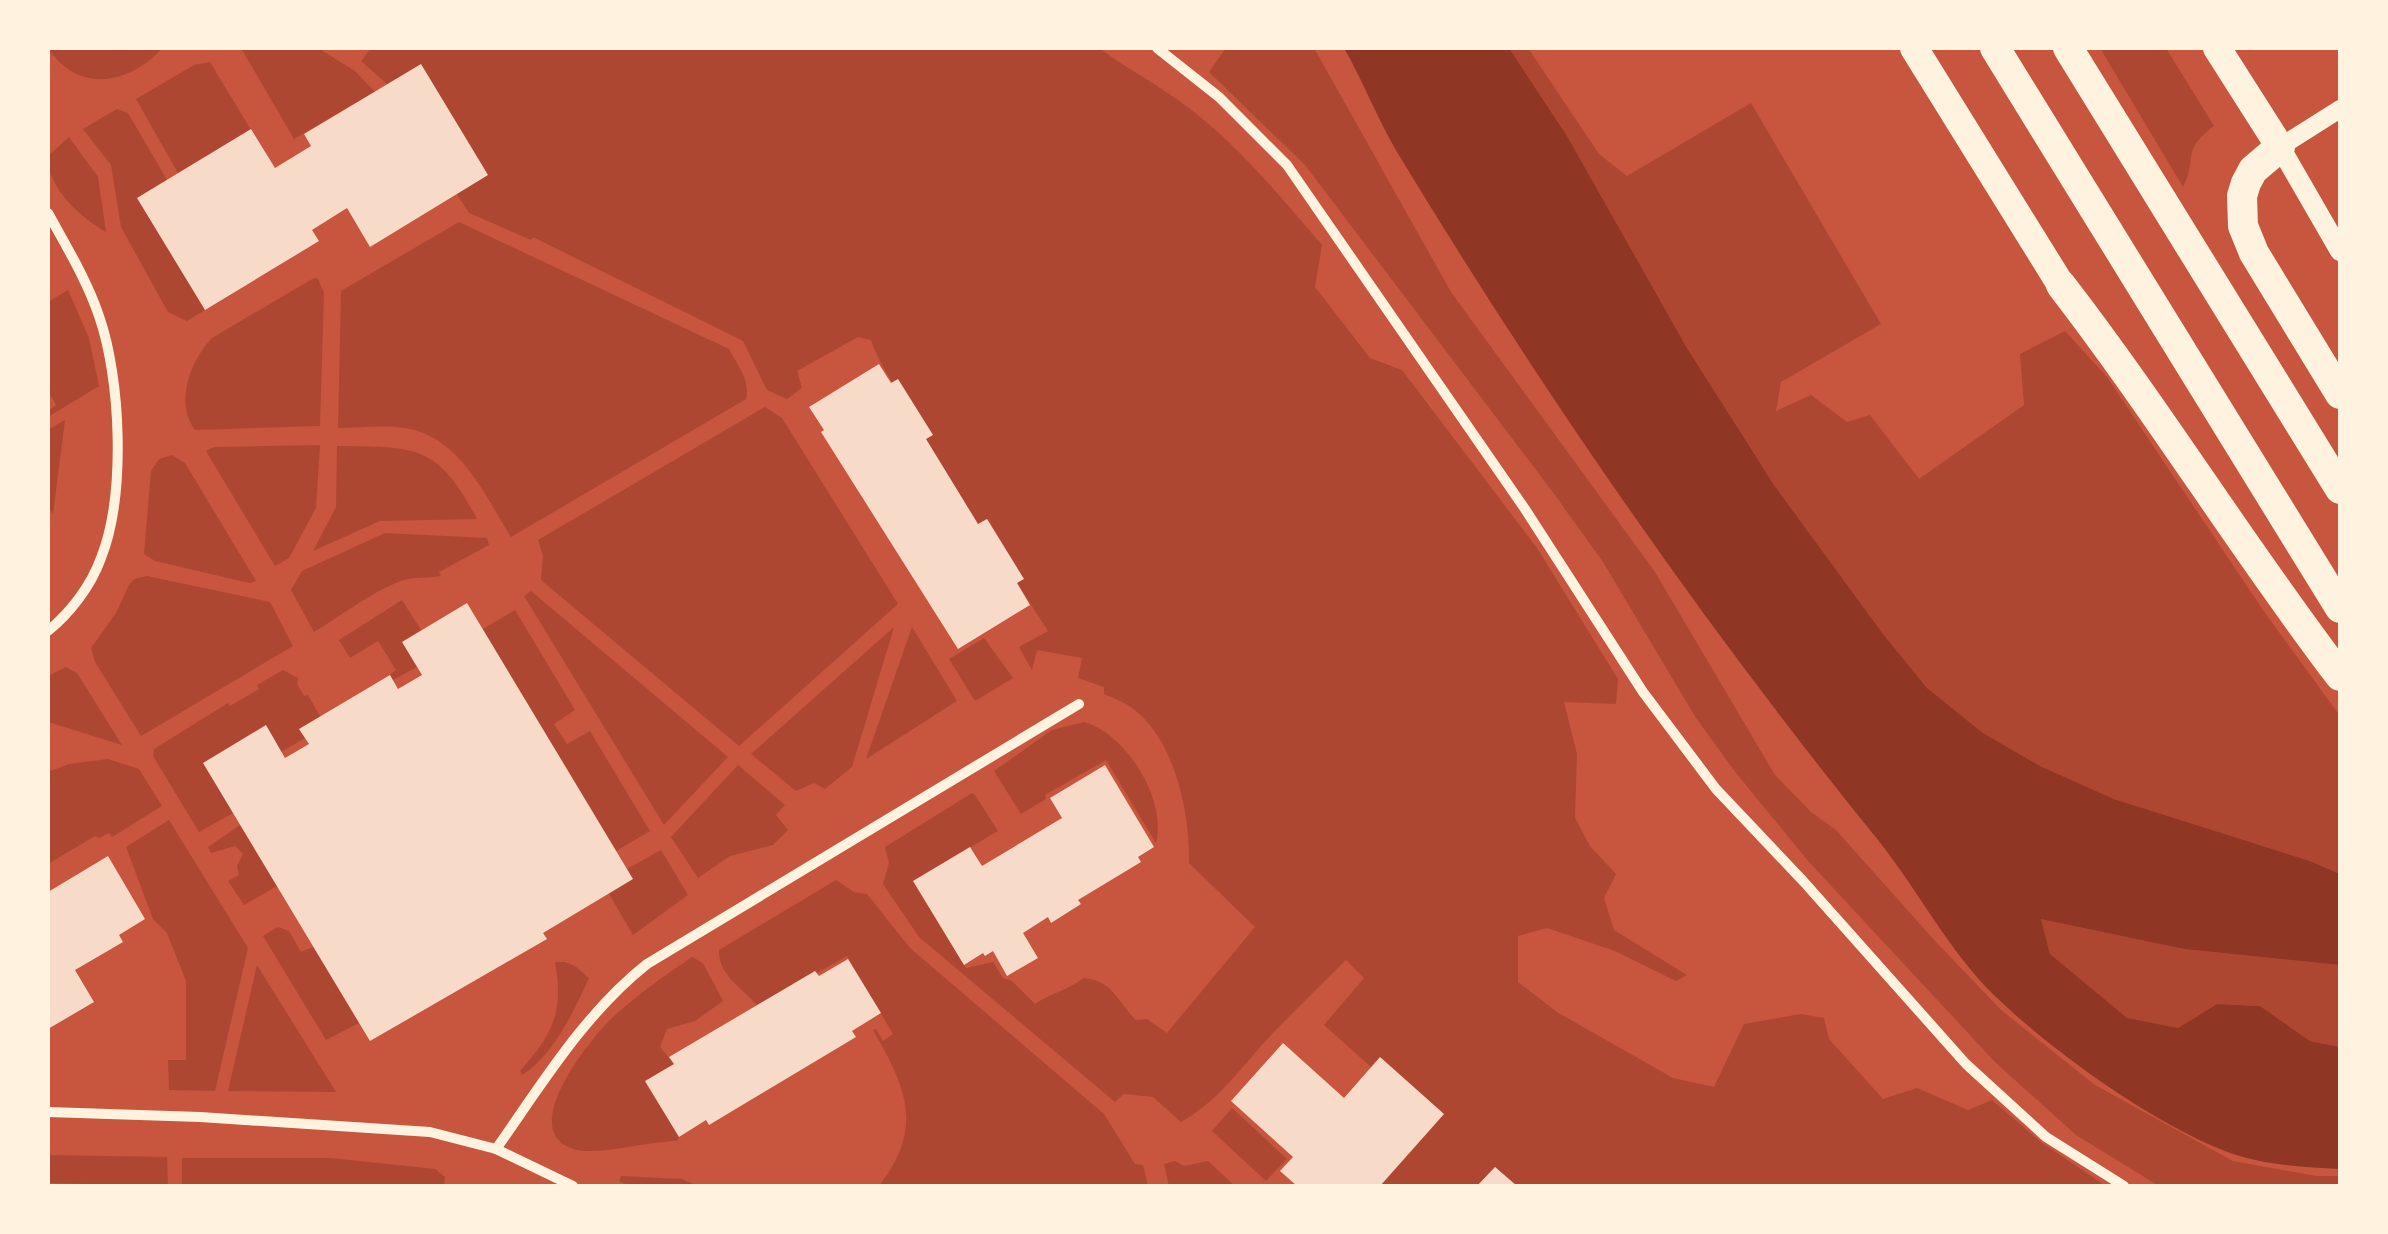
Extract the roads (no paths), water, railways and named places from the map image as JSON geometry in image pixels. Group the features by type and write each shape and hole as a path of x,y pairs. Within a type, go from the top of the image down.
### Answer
{"highway":[{"path":"1914,48 2061,285 2252,558 2340,676"},
{"path":"1994,48 2340,608"},
{"path":"2068,48 2340,489"},
{"path":"2217,48 2280,147 2252,170 2242,196 2242,226 2254,254 2340,394"}],"main road":[{"path":"2280,147 2340,250"}],"street":[{"path":"1157,48 1219,96 1287,165 1526,509 1644,692 1716,789 1966,1064 2046,1137 2124,1186"},
{"path":"2280,147 2340,109"},
{"path":"48,213 99,316 115,392 117,464 102,558 71,608 48,631"},
{"path":"496,1149 573,1040 620,985 647,964 1079,704"},
{"path":"48,1112 430,1132 496,1149 572,1186"}]}
